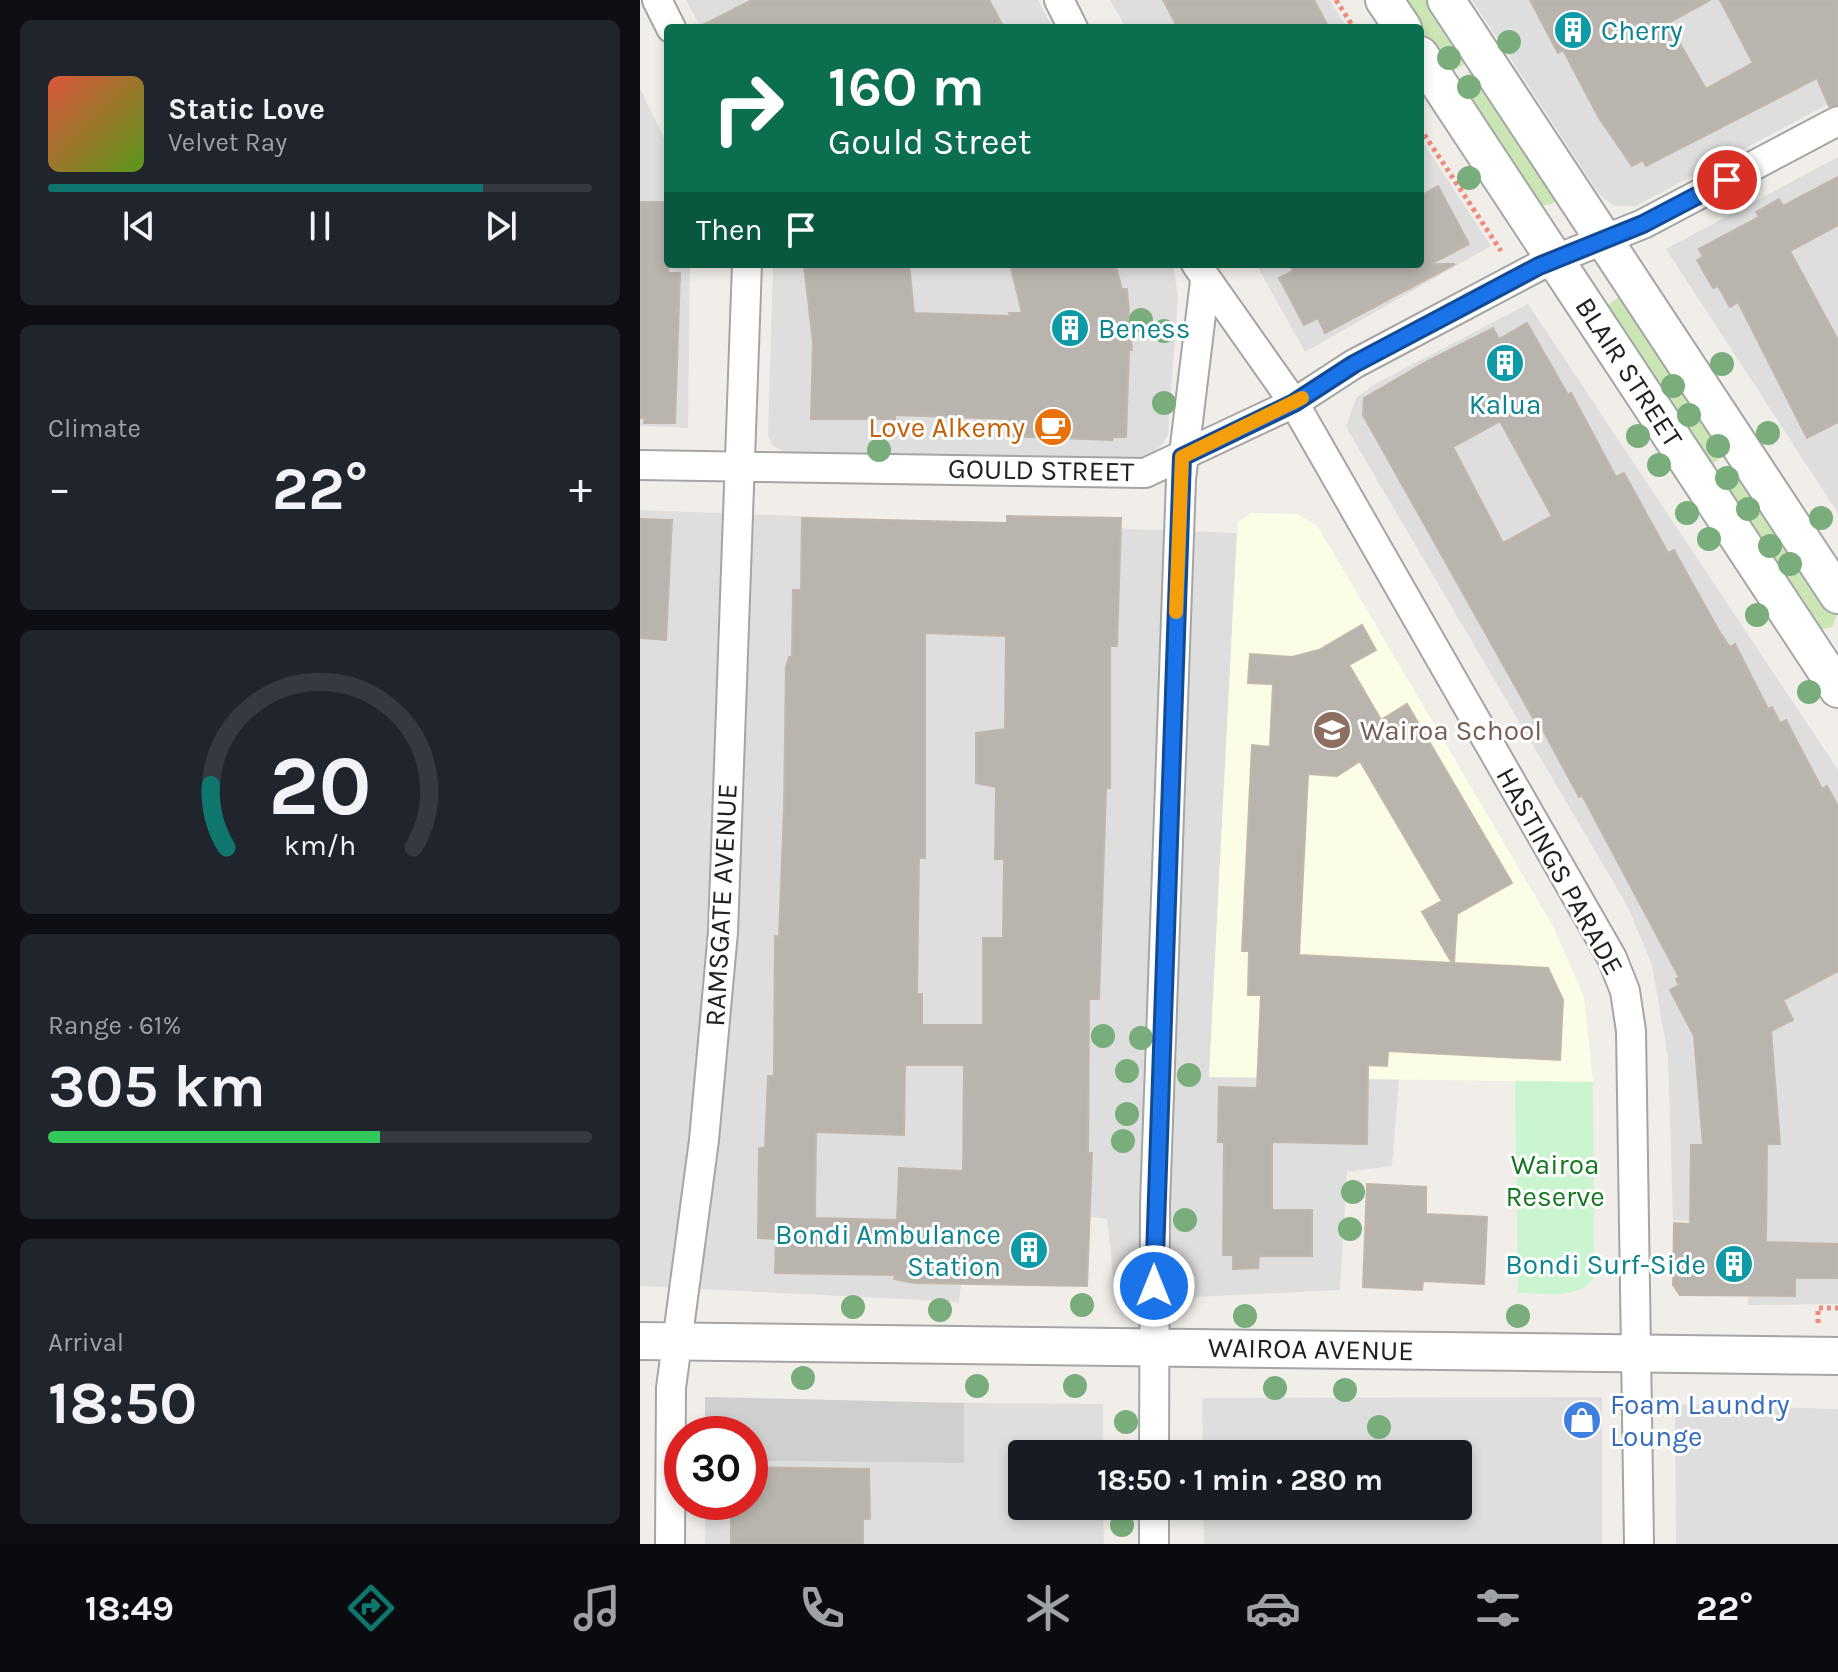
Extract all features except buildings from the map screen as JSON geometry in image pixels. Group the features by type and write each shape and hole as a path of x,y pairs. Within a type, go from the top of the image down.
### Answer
{"street":[{"path":"657,0 669,24"},
{"path":"1059,0 1071,24"},
{"path":"1384,0 1400,24"},
{"name":"BLAIR STREET","path":"1446,0 1838,595"},
{"name":"BLAIR STREET","path":"1424,61 1555,260 1832,667"},
{"name":"GOULD STREET","path":"640,465 1145,473 1294,403 1354,364 1555,260 1643,224 1838,121"},
{"name":"RAMSGATE AVENUE","path":"670,1544 671,1388 704,1140 723,932 747,268"},
{"name":"HASTINGS PARADE","path":"1200,272 1294,403 1612,958 1625,991 1631,1031 1639,1544"},
{"name":"HASTINGS PARADE","path":"1154,1440 1155,1205 1182,457 1200,272"},
{"name":"WAIROA AVENUE","path":"640,1341 1838,1356"},
{"path":"1154,1520 1154,1544"}],"path":[{"path":"1336,0 1351,24"},
{"path":"1424,134 1506,259"}],"shaded area":[{"path":"686,0 1038,0 1051,24 699,24"},
{"path":"1110,0 1329,0 1345,24 1124,24"},
{"path":"1472,0 1838,0 1838,99 1636,206 1614,206 1599,194"},
{"path":"640,88 664,139 664,268 690,268 688,428 640,426"},
{"path":"1424,144 1491,246 1305,352 1258,268 1424,268"},
{"path":"1838,157 1838,513 1666,249"},
{"path":"773,268 1174,268 1178,297 1168,435 1162,445 1143,459 801,454 783,451 772,445 768,435"},
{"path":"1528,304 1838,770 1838,1304 1748,1305 1748,1221 1673,1221 1668,1057 1652,965 1628,907 1346,427 1356,398 1375,384"},
{"path":"640,510 1237,533 1209,1076 1399,1079 1392,1166 1347,1172 1340,1290 1116,1301 1107,1219 970,1201 959,1302 640,1286"},
{"name":"Wairoa School","path":"1251,513 1298,514 1318,527 1554,928 1584,997 1593,1082 1209,1077 1237,533 1238,522"},
{"path":"705,1397 964,1403 964,1463 768,1461 768,1416 705,1416"},
{"path":"1602,1397 1602,1544 1204,1544 1203,1520 1472,1520 1472,1440 1203,1440 1202,1398"},
{"path":"964,1403 1103,1404 1103,1440 1008,1440 1008,1520 1103,1520 1104,1544 705,1544 705,1520 768,1520 768,1461 964,1463"},
{"path":"1675,1404 1838,1409 1838,1544 1676,1544"}],"green space":[{"path":"1400,0 1434,0 1472,59 1448,75 1424,38 1424,24 1415,24"},
{"path":"1478,67 1556,199 1552,204 1538,206 1454,82"},
{"path":"1618,298 1625,298 1732,451 1706,468 1606,312 1608,305"},
{"path":"1737,460 1834,607 1837,615 1832,627 1819,630 1712,477"},
{"name":"Wairoa Reserve","path":"1515,1081 1593,1082 1594,1278 1587,1285 1569,1293 1518,1293"}],"slow traffic":[{"path":"1176,612 1182,457 1302,398"}],"place":[{"name":"Cherry","path":"1573,30"},
{"name":"Beness","path":"1070,328"},
{"name":"Kalua","path":"1505,363"},
{"name":"Love Alkemy","path":"1053,427"},
{"name":"Wairoa School","path":"1332,730"},
{"name":"Bondi Ambulance Station","path":"1029,1250"},
{"name":"Bondi Surf-Side","path":"1734,1264"},
{"name":"Foam Laundry Lounge","path":"1582,1420"}],"route":[{"path":"1154,1286 1182,457 1294,403 1354,364 1539,266 1643,224 1727,180"}]}
